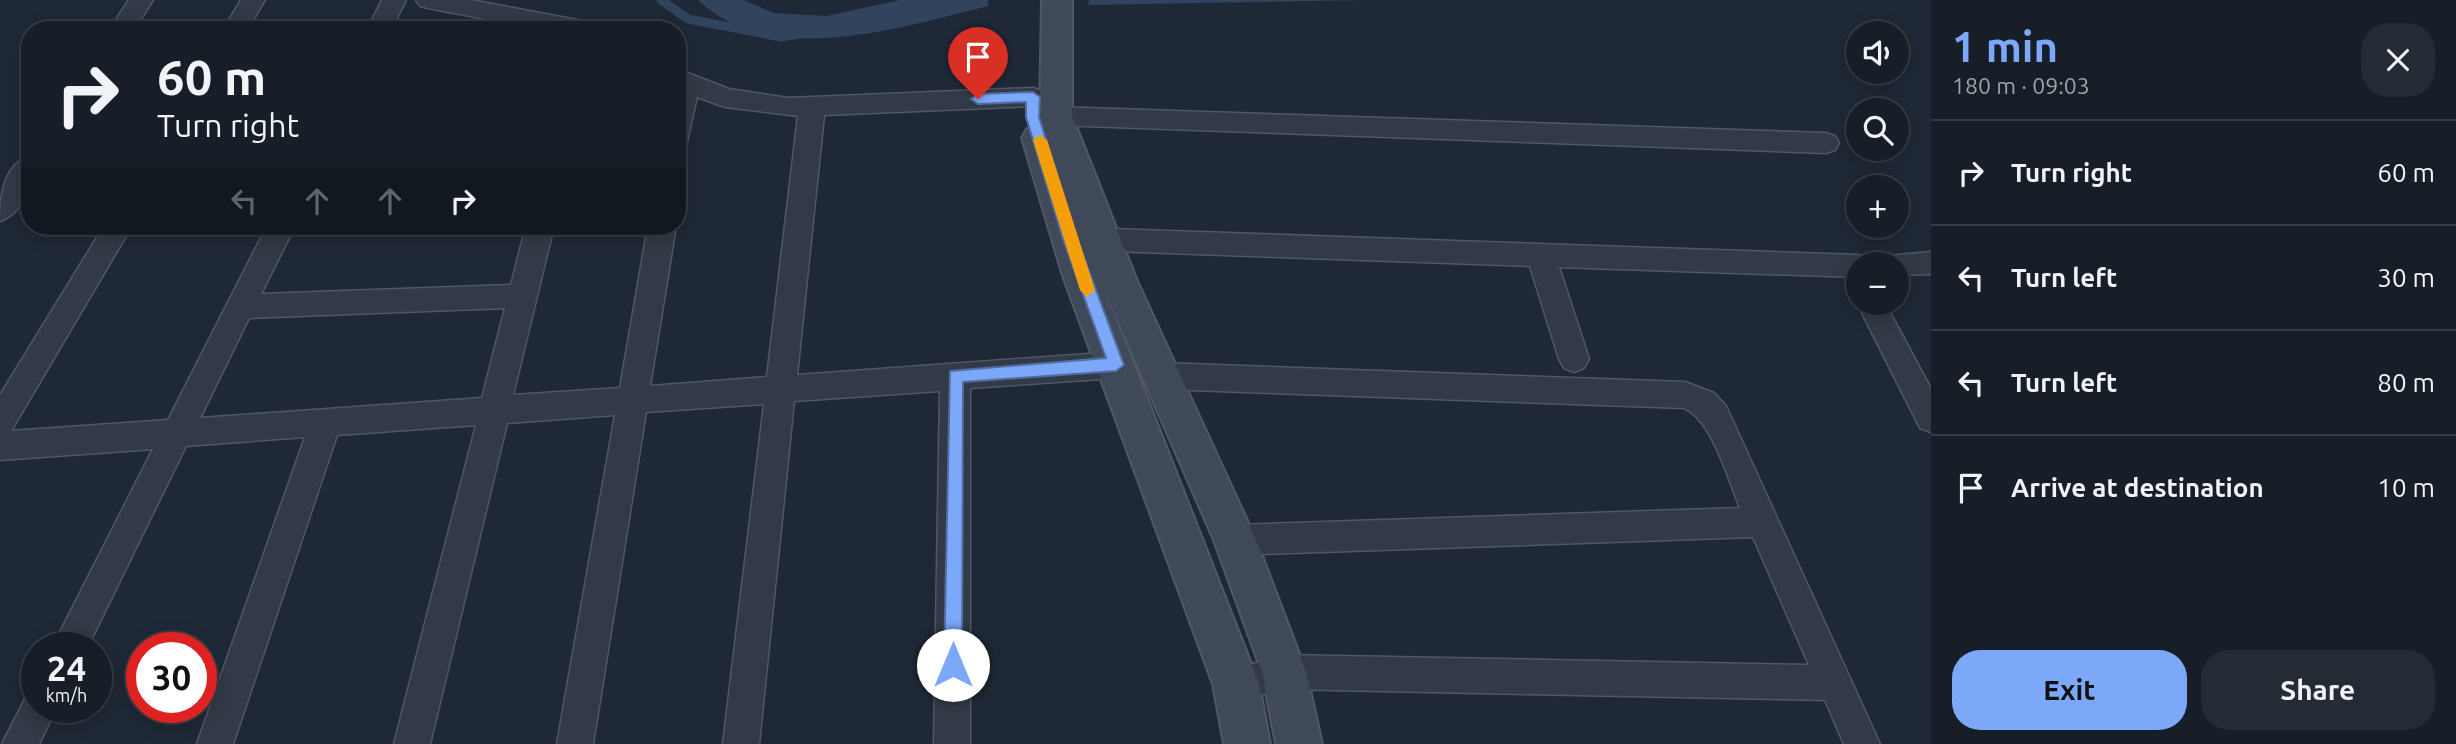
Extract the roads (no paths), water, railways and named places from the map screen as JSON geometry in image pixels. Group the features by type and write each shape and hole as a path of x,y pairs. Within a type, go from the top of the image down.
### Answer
{"street":[{"path":"127,21 141,0"},
{"path":"241,21 253,0"},
{"path":"384,21 394,0"},
{"path":"428,0 540,21"},
{"path":"1046,6 1044,106 1032,117 1086,239 1163,376 1235,540 1284,672 1299,744"},
{"path":"686,82 746,103 812,107 1044,106 1826,143"},
{"path":"741,744 812,107"},
{"path":"0,210 21,179"},
{"path":"0,422 113,235"},
{"path":"77,632 276,235"},
{"path":"412,744 538,235"},
{"path":"575,744 660,235"},
{"path":"1086,239 1541,255 1846,270"},
{"path":"1086,239 1116,365 1237,684 1247,744"},
{"path":"1541,255 1574,359"},
{"path":"1909,264 1931,263"},
{"path":"239,307 522,296"},
{"path":"1877,315 1931,419"},
{"path":"0,446 1116,365"},
{"path":"952,744 955,376"},
{"path":"1163,376 1685,395 1703,402 1714,415 1861,744"},
{"path":"215,744 326,422"},
{"path":"1235,540 1761,522"},
{"path":"1237,684 1284,672 1833,683"},
{"path":"20,744 31,723"}],"water":[{"path":"698,0 744,0 773,13 827,16 900,0 988,0 988,6 878,32 799,38 762,33 728,21"},
{"path":"1089,0 1368,0 1088,5"}],"waterway":[{"path":"661,0 688,19 781,37 800,34"}]}
